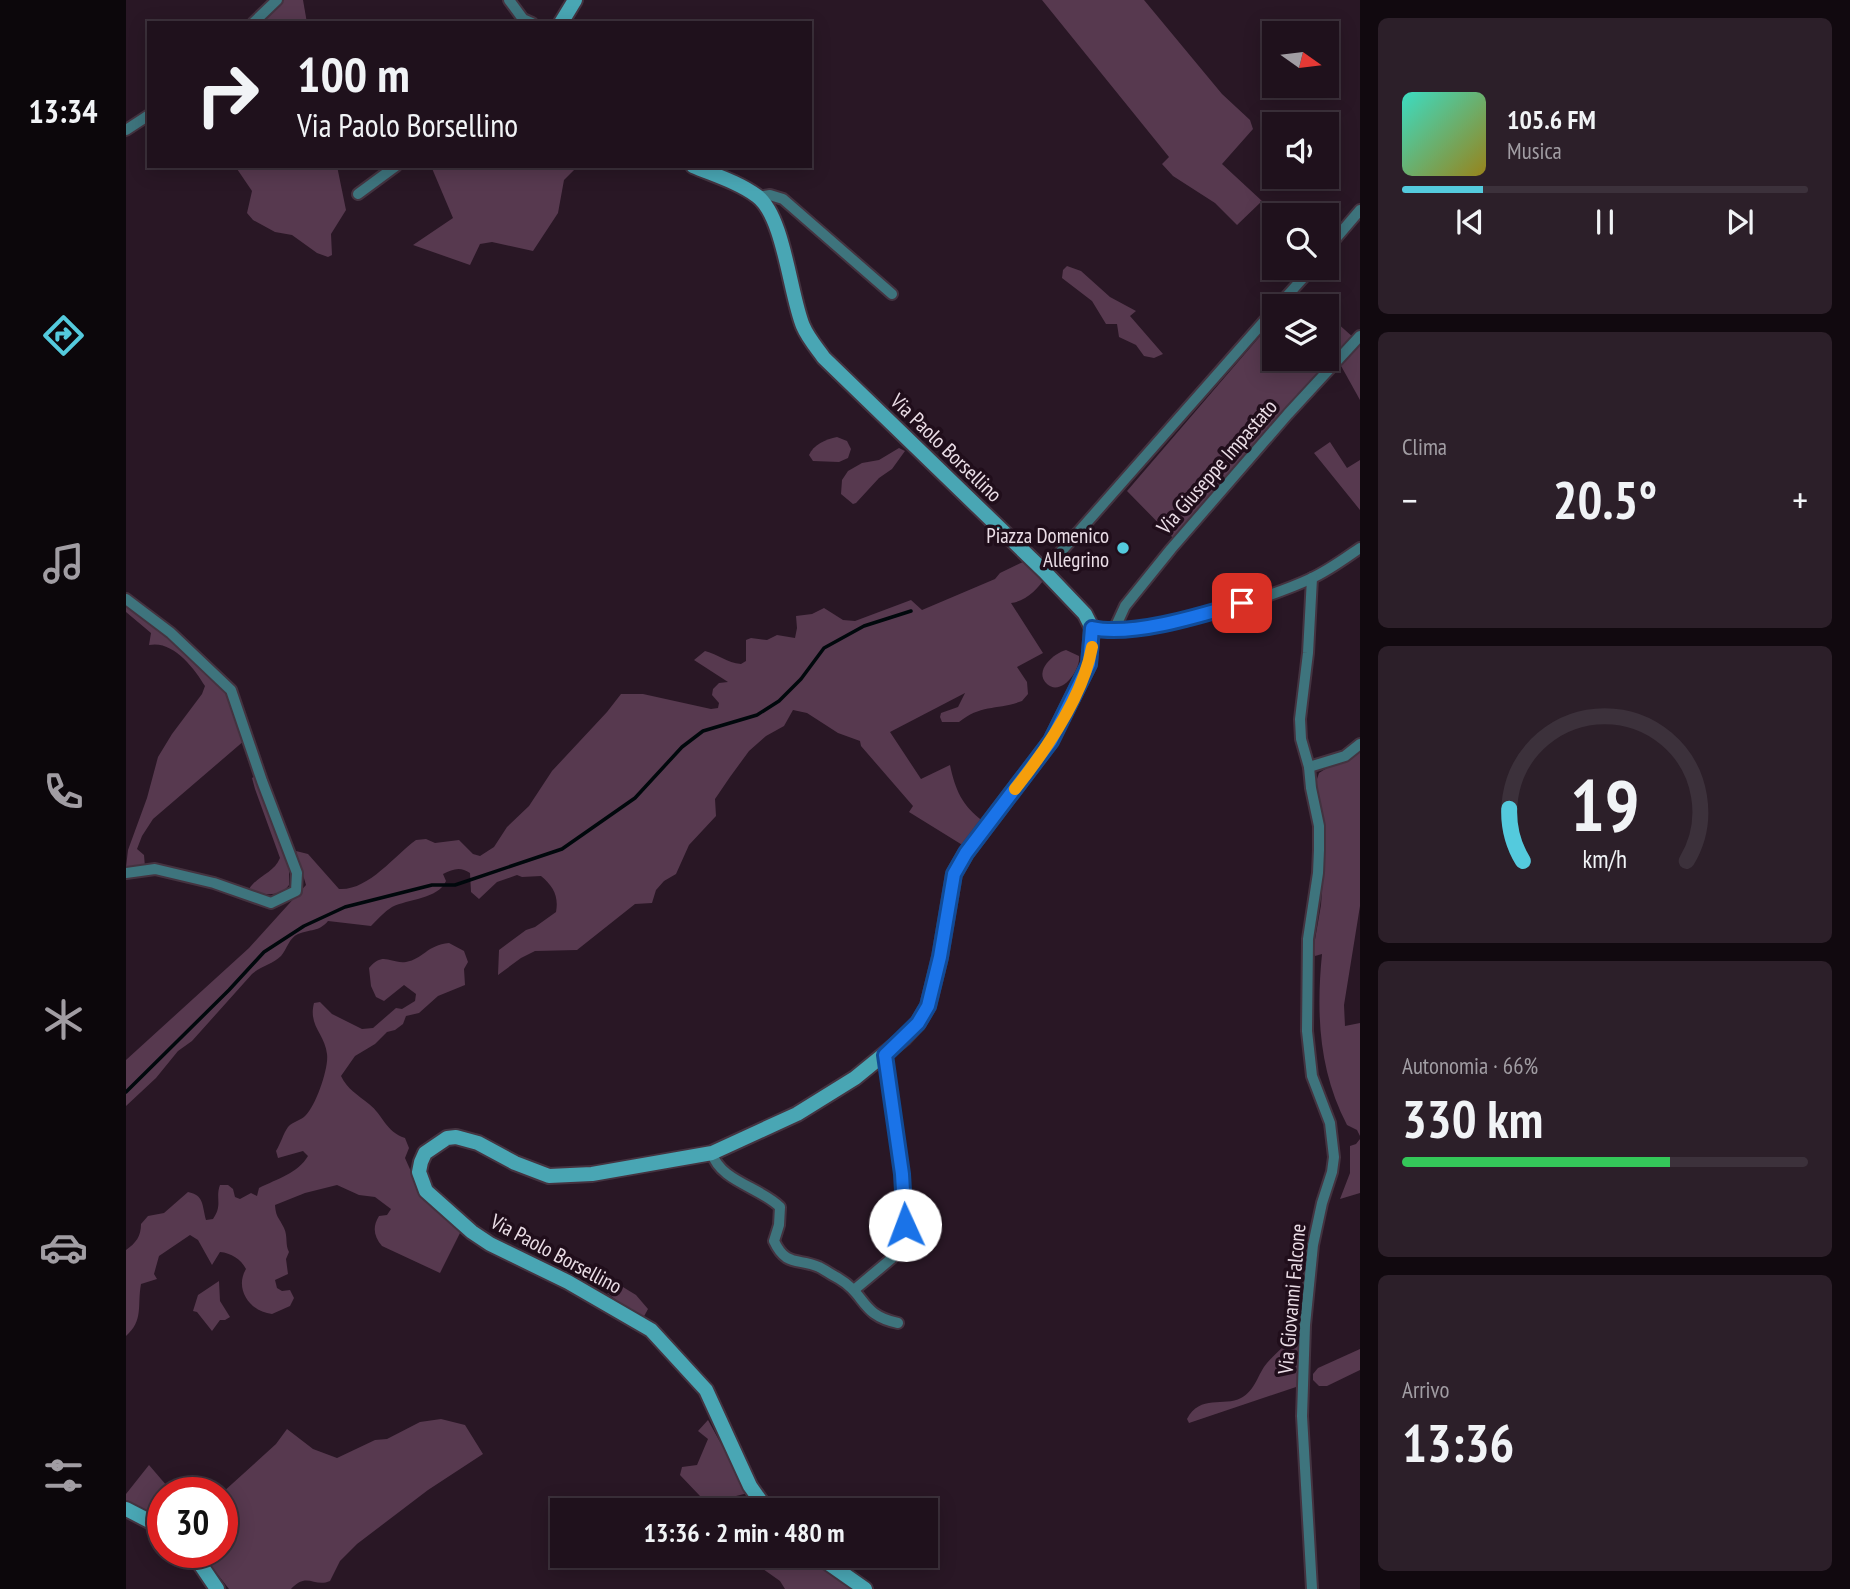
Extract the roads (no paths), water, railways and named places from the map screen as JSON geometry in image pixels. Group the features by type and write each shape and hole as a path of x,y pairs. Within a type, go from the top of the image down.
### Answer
{"street":[{"path":"255,21 277,0"},
{"path":"509,0 528,21"},
{"path":"562,21 575,0"},
{"path":"126,130 147,116"},
{"path":"358,194 393,168"},
{"path":"715,170 759,197 770,195 783,199 892,294"},
{"name":"Via Paolo Borsellino","path":"758,1498 706,1390 651,1330 558,1276 515,1257 472,1232 426,1191 419,1172 425,1153 447,1139 456,1137 478,1143 515,1164 549,1175 592,1174 712,1153 797,1114 855,1078 885,1055 918,1023 928,1006 940,957 954,874 966,853 1051,741 1089,664 1092,628 1085,614 824,358 803,327 780,241 769,212 759,197"},
{"path":"1339,235 1360,210"},
{"path":"1289,294 1301,280"},
{"path":"1044,571 1262,324"},
{"name":"Via Giuseppe Impastato","path":"1114,630 1125,606 1171,549 1360,336"},
{"path":"1092,628 1114,630 1158,624 1265,597 1312,578 1360,548"},
{"name":"Via Giovanni Falcone","path":"1311,1589 1302,1416 1306,1325 1313,1245 1334,1157 1330,1123 1312,1076 1307,1031 1308,939 1318,873 1319,826 1309,767 1301,740 1300,719 1308,653 1312,578"},
{"path":"126,599 171,634 231,690 297,873 296,891 271,903 214,883 155,869 126,873"},
{"path":"1309,767 1345,756 1360,744"},
{"path":"854,1290 891,1259 905,1240 902,1174 885,1055"},
{"path":"712,1153 720,1169 780,1207 779,1225 774,1241 781,1254 792,1261 818,1266 854,1290 868,1311 878,1318 898,1323"},
{"path":"126,1509 147,1520"},
{"path":"203,1568 217,1589"},
{"path":"835,1568 865,1589"}],"waterway":[{"path":"126,1092 264,952 304,926 345,907 432,885 455,885 562,849 635,798 682,747 703,731 757,715 779,701 801,679 824,648 864,626 911,611"}],"place":[{"name":"Piazza Domenico Allegrino","path":"1123,548"}]}
